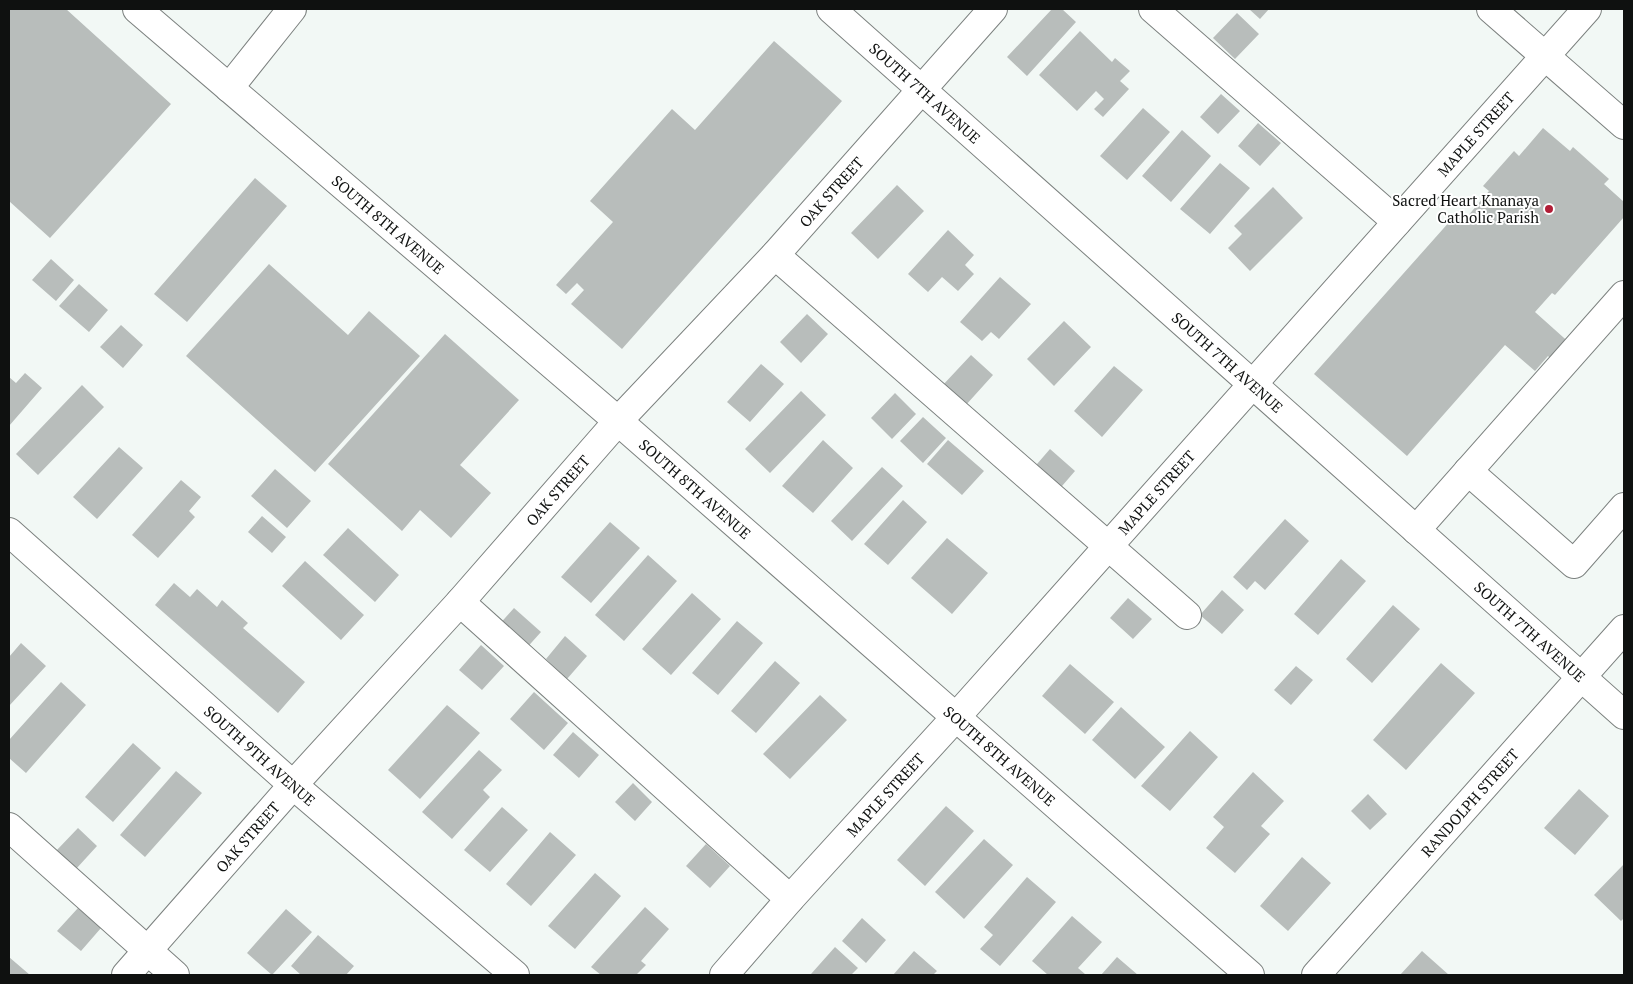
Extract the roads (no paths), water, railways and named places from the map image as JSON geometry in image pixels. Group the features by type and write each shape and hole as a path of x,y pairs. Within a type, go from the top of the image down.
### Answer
{"street":[{"name":"SOUTH 8TH AVENUE","path":"137,9 618,421 1250,975"},
{"path":"229,88 292,9"},
{"name":"SOUTH 7TH AVENUE","path":"831,9 1624,715"},
{"name":"OAK STREET","path":"126,975 294,785 460,602 618,421 775,255 993,9"},
{"path":"1153,9 1397,222"},
{"path":"1491,9 1624,125"},
{"name":"MAPLE STREET","path":"724,975 790,899 956,718 1587,9"},
{"path":"775,255 1187,615"},
{"path":"1416,530 1624,295"},
{"path":"1468,471 1574,564 1624,507"},
{"name":"SOUTH 9TH AVENUE","path":"9,532 294,785 516,975"},
{"path":"460,602 790,899"},
{"name":"RANDOLPH STREET","path":"1316,975 1624,629"},
{"path":"9,827 175,975"}],"place":[{"name":"Sacred Heart Knanaya Catholic Parish","path":"1549,209"}]}
